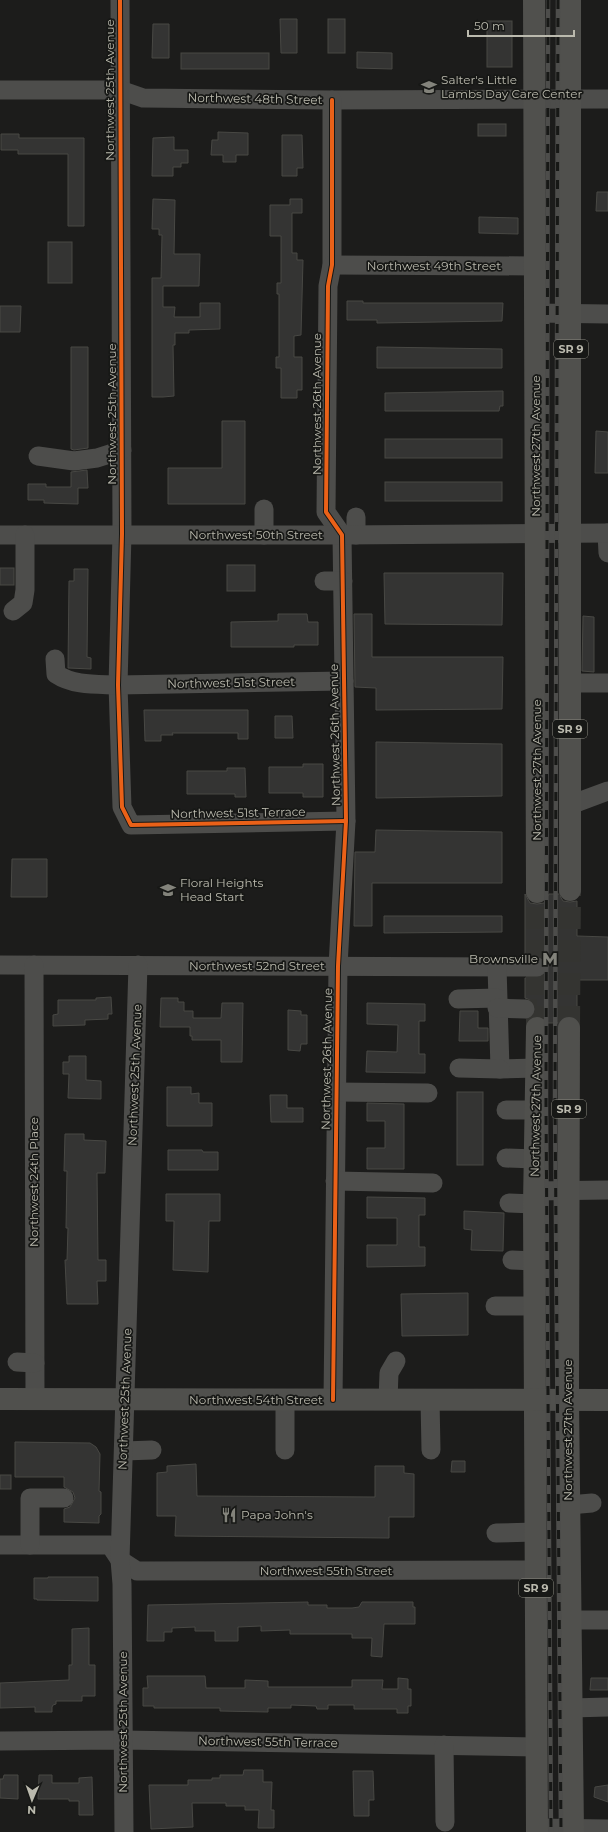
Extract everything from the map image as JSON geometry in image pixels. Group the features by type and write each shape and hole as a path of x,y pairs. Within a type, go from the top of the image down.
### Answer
{"main road":[{"name":"Northwest 27th Avenue","path":"534,0 537,892"},
{"name":"SR 9","path":"570,0 572,314 570,890"},
{"path":"537,784 546,805 570,805"},
{"name":"Northwest 27th Avenue","path":"537,1028 534,1197 537,1830"},
{"name":"Northwest 27th Avenue","path":"569,1028 568,1400 573,1830"},
{"name":"Northwest 54th Street","path":"0,1400 608,1400"}],"street":[{"name":"Northwest 25th Avenue","path":"120,0 122,534 118,685 122,807 131,825"},
{"name":"Northwest 48th Street","path":"0,90 120,90 142,98 332,100 608,99"},
{"name":"Northwest 26th Avenue","path":"332,100 332,265 328,286 326,512 351,529 343,581 346,821 338,966 333,1400"},
{"name":"Northwest 49th Street","path":"332,265 535,266"},
{"path":"535,313 608,314"},
{"path":"38,456 74,461 97,458 122,450"},
{"path":"264,509 264,535"},
{"name":"Northwest 50th Street","path":"0,535 264,535 351,529 607,533"},
{"path":"607,533 608,553"},
{"path":"13,611 24,603 25,534"},
{"path":"324,581 343,581"},
{"name":"Northwest 51st Street","path":"55,659 56,674 65,680 85,683 118,685 344,681"},
{"path":"570,684 608,683"},
{"path":"570,805 608,791"},
{"name":"Northwest 51st Terrace","path":"131,825 346,821"},
{"name":"Northwest 52nd Street","path":"0,965 538,967"},
{"name":"Northwest 24th Place","path":"34,965 26,1362 35,1400"},
{"name":"Northwest 25th Avenue","path":"124,1832 122,1584 120,1560 138,965"},
{"path":"496,966 500,1069"},
{"path":"458,999 497,1003 525,1009"},
{"path":"459,1068 536,1068"},
{"path":"336,1092 428,1093"},
{"path":"506,1110 535,1110"},
{"path":"506,1158 535,1159"},
{"path":"335,1182 432,1183"},
{"path":"509,1203 568,1190 608,1190"},
{"path":"512,1260 535,1261"},
{"path":"495,1306 535,1306"},
{"path":"388,1400 389,1373 396,1361"},
{"path":"285,1400 285,1450"},
{"path":"430,1400 431,1450"},
{"path":"124,1450 152,1450"},
{"path":"0,1545 30,1545 30,1498 64,1498"},
{"path":"569,1504 592,1503"},
{"path":"496,1533 535,1532"},
{"name":"Northwest 55th Street","path":"30,1545 110,1546 120,1560 137,1571 536,1570"},
{"path":"570,1620 608,1620"},
{"path":"571,1708 608,1707"},
{"name":"Northwest 55th Terrace","path":"0,1741 123,1740 536,1747"},
{"path":"444,1745 445,1822"},
{"path":"537,1830 608,1829"}],"building":[{"path":"280,19 297,19 297,53 281,53"},
{"path":"328,19 345,19 345,53 328,53"},
{"path":"487,21 512,21 512,67 487,67"},
{"path":"153,24 169,24 169,58 152,58"},
{"path":"357,52 392,53 392,69 357,68"},
{"path":"181,53 269,53 269,69 181,69"},
{"path":"478,124 506,124 506,136 478,136"},
{"path":"218,132 248,133 248,155 236,155 236,162 223,162 223,155 211,155 212,140 218,140"},
{"path":"1,134 19,134 19,138 84,138 84,226 68,226 68,154 18,154 18,150 1,150"},
{"path":"282,135 302,135 303,168 297,168 297,176 282,176"},
{"path":"174,137 174,150 188,150 188,163 181,163 181,167 173,167 173,176 152,176 153,138"},
{"path":"597,192 608,192 608,211 596,211"},
{"path":"153,199 175,200 174,254 200,254 199,286 163,286 163,307 175,307 174,317 200,317 200,303 220,303 220,329 189,330 189,333 175,333 175,345 173,345 174,396 163,397 152,397 152,278 161,278 162,235 159,235 159,229 152,229"},
{"path":"290,199 302,199 302,213 292,213 292,253 297,253 297,260 303,260 301,335 294,336 294,357 302,357 302,390 297,390 297,398 281,398 281,368 276,368 276,357 279,357 279,294 277,294 277,283 281,283 281,236 270,236 270,205 290,205"},
{"path":"479,217 518,218 518,234 479,233"},
{"path":"48,242 72,242 72,283 48,283"},
{"path":"347,301 363,301 363,303 503,303 502,321 377,323 377,320 347,320"},
{"path":"0,306 21,306 20,332 0,332"},
{"path":"71,347 88,347 88,448 74,450 71,449"},
{"path":"377,347 502,349 502,368 377,368"},
{"path":"503,391 503,406 500,406 499,411 385,411 385,393"},
{"path":"222,421 245,421 245,504 168,504 168,468 222,468"},
{"path":"596,431 608,432 608,473 595,473"},
{"path":"385,439 502,439 502,458 385,458"},
{"path":"87,470 88,488 78,488 78,504 44,503 44,500 28,500 28,484 46,484 46,487 71,487 71,472"},
{"path":"385,482 502,482 502,501 385,501"},
{"path":"227,565 255,565 255,591 227,591"},
{"path":"0,568 14,568 14,585 0,585"},
{"path":"74,569 88,569 87,657 91,658 91,669 68,668 69,581 74,581"},
{"path":"384,573 503,573 502,625 385,624"},
{"path":"278,614 307,614 308,622 318,622 318,645 294,645 294,647 231,647 231,622 278,621"},
{"path":"354,614 372,614 372,657 503,657 502,709 376,710 376,688 355,687"},
{"path":"583,616 594,617 594,672 582,671"},
{"path":"144,710 248,710 248,739 238,739 238,733 172,733 173,735 161,735 161,741 145,741"},
{"path":"275,716 292,716 293,738 275,738"},
{"path":"376,742 502,744 502,796 376,798"},
{"path":"303,764 323,764 323,797 303,797 303,793 269,793 269,767 303,767"},
{"path":"227,768 245,768 246,797 235,797 235,794 187,794 187,771 227,771"},
{"path":"376,830 502,832 502,883 372,883 372,926 354,926 355,852 375,852"},
{"path":"12,859 47,859 47,897 11,897"},
{"path":"525,894 530,903 537,904 544,903 549,894 559,894 563,901 577,901 577,936 608,937 608,980 577,980 577,1019 569,1016 562,1017 558,1023 548,1023 543,1017 532,1017 536,1010 535,1004 525,998 525,978 542,977 546,973 548,967 547,962 542,957 525,956"},
{"path":"384,916 502,916 502,932 384,933"},
{"path":"111,997 112,1014 108,1014 108,1019 85,1020 85,1025 53,1026 53,1015 58,1014 58,1000 96,1000 96,998"},
{"path":"161,998 178,998 178,1002 184,1002 184,1011 193,1011 193,1018 221,1018 222,1003 243,1003 242,1062 221,1062 221,1040 192,1040 192,1036 190,1036 190,1027 160,1027"},
{"path":"367,1003 425,1004 425,1021 419,1021 419,1054 425,1054 425,1073 366,1072 367,1051 397,1052 398,1025 367,1024"},
{"path":"288,1010 301,1011 301,1015 307,1015 307,1044 301,1044 300,1051 288,1050"},
{"path":"460,1011 478,1011 478,1028 488,1028 488,1041 459,1041"},
{"path":"69,1056 86,1056 86,1080 101,1081 101,1099 68,1098 69,1074 63,1074 63,1062 69,1062"},
{"path":"167,1087 191,1087 191,1094 199,1093 199,1103 212,1103 212,1126 167,1126"},
{"path":"457,1092 483,1092 483,1165 457,1165"},
{"path":"270,1095 287,1095 287,1108 303,1108 303,1122 271,1122"},
{"path":"367,1103 404,1104 404,1169 367,1169 367,1148 385,1148 385,1121 367,1121"},
{"path":"65,1134 84,1134 84,1140 106,1141 105,1173 97,1173 98,1260 106,1260 106,1281 97,1281 98,1304 67,1304 65,1260 67,1260 68,1228 66,1228 67,1171 64,1171"},
{"path":"168,1150 202,1150 203,1152 218,1152 218,1170 168,1170"},
{"path":"166,1194 220,1194 220,1221 209,1221 208,1272 173,1270 174,1221 166,1221"},
{"path":"367,1197 425,1198 425,1215 419,1215 419,1247 425,1247 425,1266 367,1267 367,1245 397,1245 397,1218 367,1218"},
{"path":"464,1211 504,1213 503,1251 471,1250 472,1230 464,1229"},
{"path":"468,1293 468,1335 402,1336 401,1294"},
{"path":"15,1442 90,1443 96,1447 100,1454 99,1491 101,1492 101,1514 99,1516 99,1523 64,1522 64,1509 70,1507 75,1498 73,1492 64,1487 64,1477 15,1477"},
{"path":"452,1461 465,1461 465,1472 451,1472"},
{"path":"196,1464 197,1496 375,1497 375,1466 404,1466 404,1473 414,1474 414,1517 389,1517 389,1538 175,1536 176,1516 157,1516 157,1473 167,1472 167,1466"},
{"path":"0,1475 11,1475 11,1489 0,1489"},
{"path":"98,1577 98,1601 34,1599 34,1578"},
{"path":"308,1602 308,1605 327,1605 327,1608 352,1608 359,1607 362,1602 413,1602 413,1607 415,1607 415,1624 384,1624 382,1657 371,1656 372,1638 352,1638 352,1634 290,1634 290,1630 261,1631 261,1626 238,1627 238,1641 215,1641 215,1631 195,1631 195,1627 172,1628 172,1632 164,1632 164,1641 147,1641 148,1605"},
{"path":"89,1628 89,1665 95,1665 95,1696 82,1696 82,1701 56,1701 56,1704 52,1707 52,1712 35,1712 35,1707 0,1708 0,1683 69,1680 69,1665 72,1665 72,1629"},
{"path":"147,1676 205,1676 206,1688 245,1688 245,1680 268,1681 268,1687 352,1687 352,1680 383,1680 382,1689 398,1689 398,1678 408,1679 408,1689 411,1689 411,1706 408,1706 408,1713 397,1713 397,1709 354,1709 354,1705 328,1705 328,1709 317,1709 316,1706 291,1705 291,1708 268,1708 268,1712 220,1711 220,1708 154,1708 154,1706 143,1706 143,1688 148,1688"},
{"path":"591,1678 608,1678 608,1690 590,1690"},
{"path":"244,1770 263,1770 263,1782 272,1782 271,1810 274,1810 274,1828 258,1828 259,1810 245,1810 245,1806 226,1806 226,1803 192,1803 193,1827 151,1829 149,1785 188,1785 188,1780 212,1780 212,1778 220,1778 220,1775 243,1775"},
{"path":"353,1771 373,1771 374,1800 369,1800 369,1816 354,1816"},
{"path":"4,1775 18,1775 18,1799 0,1798 0,1779 3,1779"},
{"path":"39,1775 52,1775 52,1783 79,1783 79,1778 92,1777 93,1815 79,1815 79,1801 69,1801 69,1799 38,1799"},
{"path":"608,1785 608,1802 594,1797 595,1787"}],"tunnel":[{"path":"569,1028 570,890"},
{"path":"537,892 537,1028"},
{"path":"525,1009 537,1009"}],"railway":[{"path":"548,0 546,1105 551,1832"},
{"path":"558,0 555,1105 561,1832"}],"cycle path":[{"path":"120,0 122,534 118,685 122,807 131,825 346,821"},
{"path":"332,100 332,265 328,286 326,512 342,535 346,821 338,966 333,1400"}],"place":[{"name":"Salter's Little Lambs Day Care Center","path":"429,87"},
{"name":"Floral Heights Head Start","path":"168,890"},
{"name":"Brownsville","path":"550,959"},
{"name":"Papa John's","path":"229,1515"}]}
